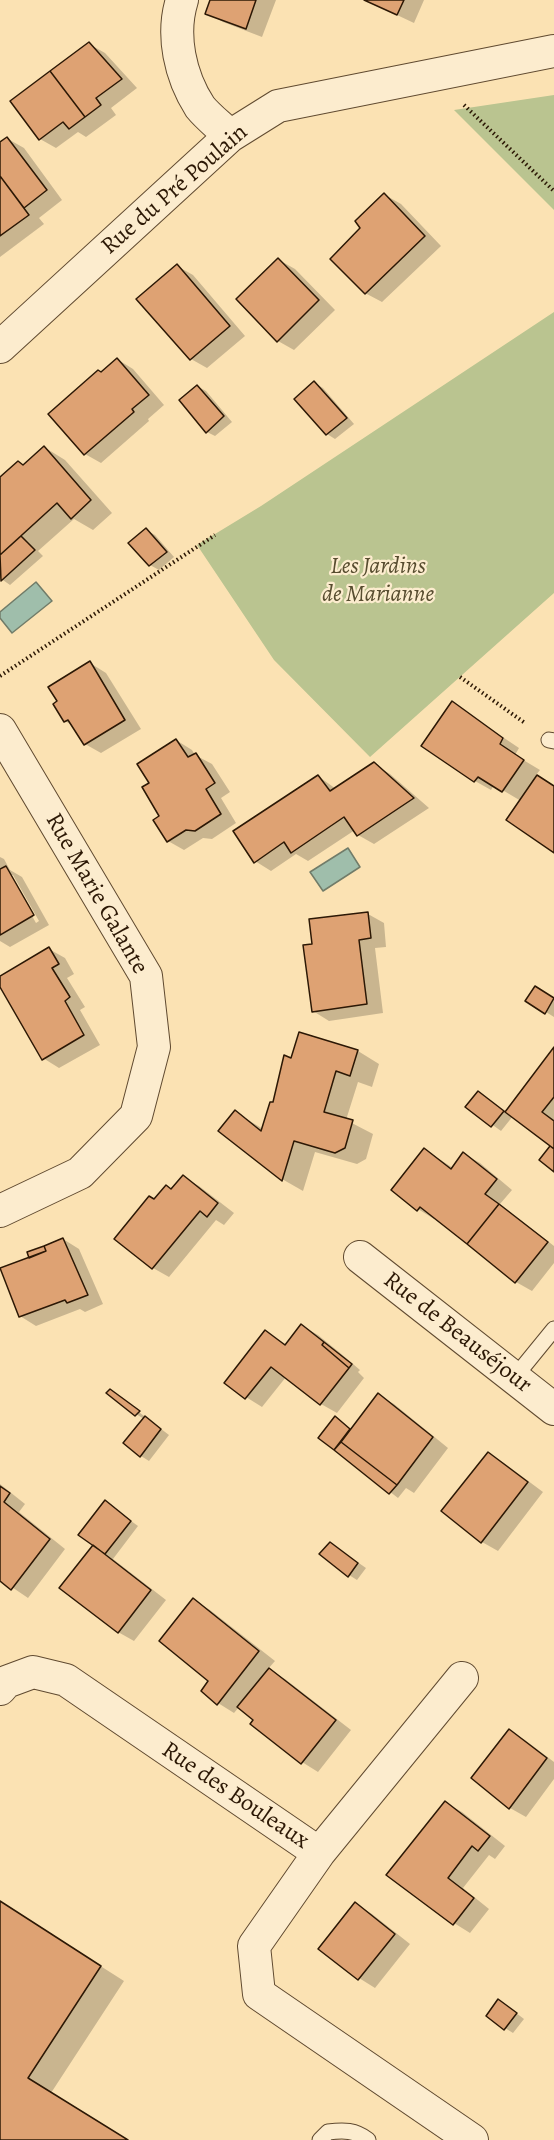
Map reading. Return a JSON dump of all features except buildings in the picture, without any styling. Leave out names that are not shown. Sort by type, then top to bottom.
[{"type":"street","points":[[182,0],[177,16],[180,66],[201,108],[230,136]]},
{"type":"street","name":"Rue du Pré Poulain","points":[[0,347],[230,136],[278,106],[554,51]]},
{"type":"street","name":"Rue Marie Galante","points":[[0,730],[146,976],[154,1047],[136,1116],[80,1173],[0,1211]]},
{"type":"street","name":"Rue de Beauséjour","points":[[360,1257],[554,1410]]},
{"type":"street","name":"Rue des Bouleaux","points":[[2,1683],[33,1671],[66,1680],[319,1853],[254,1946],[259,1994],[472,2140]]},
{"type":"street","points":[[319,1853],[462,1678]]},
{"type":"lane","points":[[514,1378],[554,1329]]},
{"type":"lane","points":[[320,2140],[328,2132],[343,2130],[358,2133],[368,2140]]},
{"type":"path","points":[[430,75],[524,160],[554,191]]},
{"type":"path","points":[[0,676],[215,535]]},
{"type":"path","points":[[460,677],[551,741]]},
{"type":"green space","points":[[554,95],[554,210],[454,110]]},
{"type":"green space","name":"Les Jardins de Marianne","points":[[554,312],[554,593],[370,757],[274,660],[197,545],[261,506]]},
{"type":"shaded area","points":[[36,582],[52,601],[12,633],[0,618],[0,612]]},
{"type":"shaded area","points":[[348,848],[360,867],[323,891],[310,872]]}]
